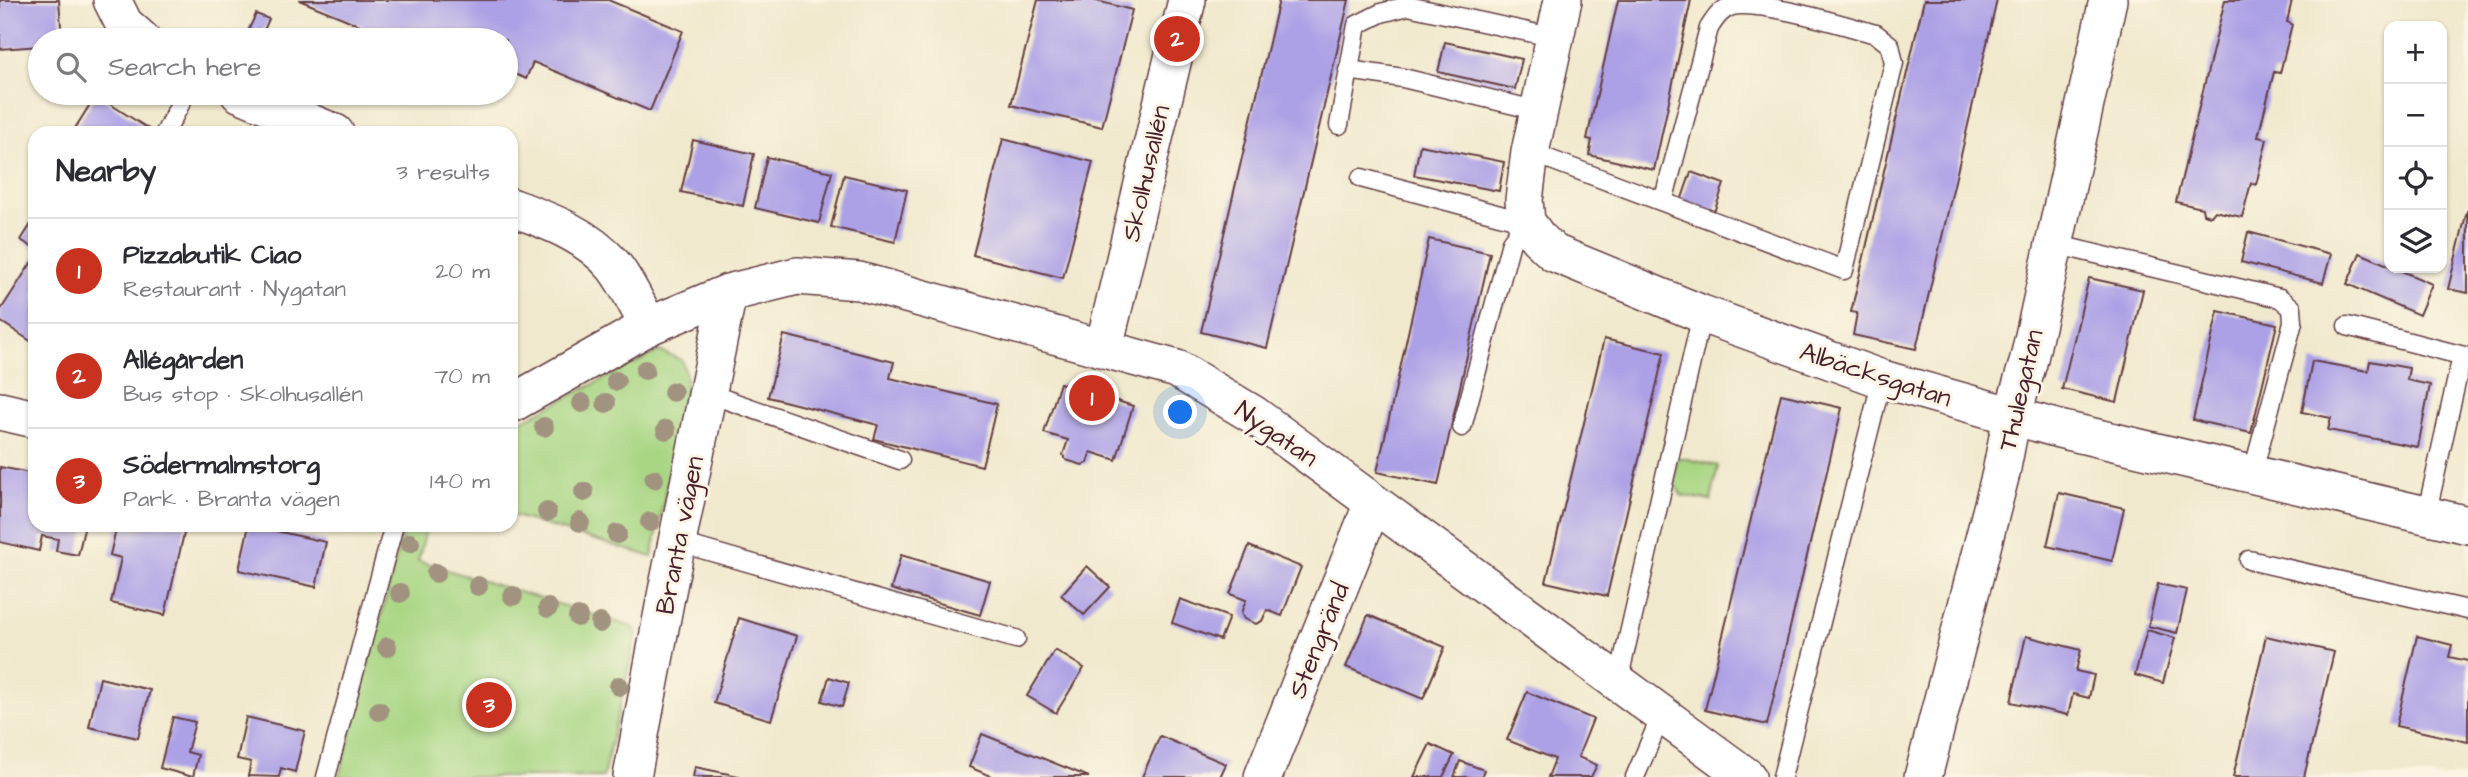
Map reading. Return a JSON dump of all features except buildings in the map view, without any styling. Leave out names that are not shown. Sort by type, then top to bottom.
[{"type":"street","points":[[113,0],[128,28]]},
{"type":"street","name":"Skolhusallén","points":[[1104,347],[1187,0]]},
{"type":"street","points":[[1526,222],[1524,200],[1530,152],[1563,0]]},
{"type":"street","name":"Thulegatan","points":[[1923,777],[2001,473],[2012,416],[2028,363],[2108,0]]},
{"type":"street","points":[[268,105],[318,126]]},
{"type":"street","points":[[518,210],[566,228],[590,244],[614,266],[649,326]]},
{"type":"street","name":"Albäcksgatan","points":[[1526,222],[1554,253],[1702,314],[1882,379],[2012,416],[2468,525]]},
{"type":"street","name":"Nygatan","points":[[518,400],[649,326],[728,293],[797,276],[859,281],[1177,369],[1254,415],[1747,777]]},
{"type":"street","name":"Branta vägen","points":[[632,777],[728,293]]},
{"type":"street","points":[[0,411],[28,417]]},
{"type":"street","name":"Stengränd","points":[[1264,777],[1373,503]]},
{"type":"lane","points":[[1530,152],[1663,202],[1844,270],[1894,63],[1891,45],[1876,34],[1760,3],[1734,5],[1720,12],[1709,28],[1663,202]]},
{"type":"lane","points":[[1339,125],[1357,25],[1381,13],[1408,6],[1556,38]]},
{"type":"lane","points":[[1348,70],[1403,78],[1539,110]]},
{"type":"lane","points":[[169,126],[180,105]]},
{"type":"lane","points":[[1361,178],[1526,222],[1511,242],[1462,427]]},
{"type":"lane","points":[[2054,244],[2280,298],[2292,308],[2293,322],[2252,474]]},
{"type":"lane","points":[[1618,682],[1702,314]]},
{"type":"lane","points":[[2347,326],[2465,357],[2426,516]]},
{"type":"lane","points":[[1782,777],[1882,379]]},
{"type":"lane","points":[[708,393],[900,460]]},
{"type":"lane","points":[[326,777],[392,532]]},
{"type":"lane","points":[[677,542],[1016,639]]},
{"type":"lane","points":[[2249,560],[2468,610]]},
{"type":"lane","points":[[1635,777],[1662,714]]},
{"type":"green space","points":[[659,351],[682,360],[686,376],[684,404],[652,557],[518,517],[518,422]]},
{"type":"green space","points":[[1678,457],[1718,466],[1711,501],[1681,495],[1673,480]]},
{"type":"green space","points":[[403,532],[425,532],[418,561],[633,627],[637,632],[603,777],[339,777]]},
{"type":"place","name":"Allégården","points":[[1177,39]]},
{"type":"place","name":"Pizzabutik Ciao","points":[[1092,398]]},
{"type":"place","name":"Södermalmstorg","points":[[489,705]]}]
